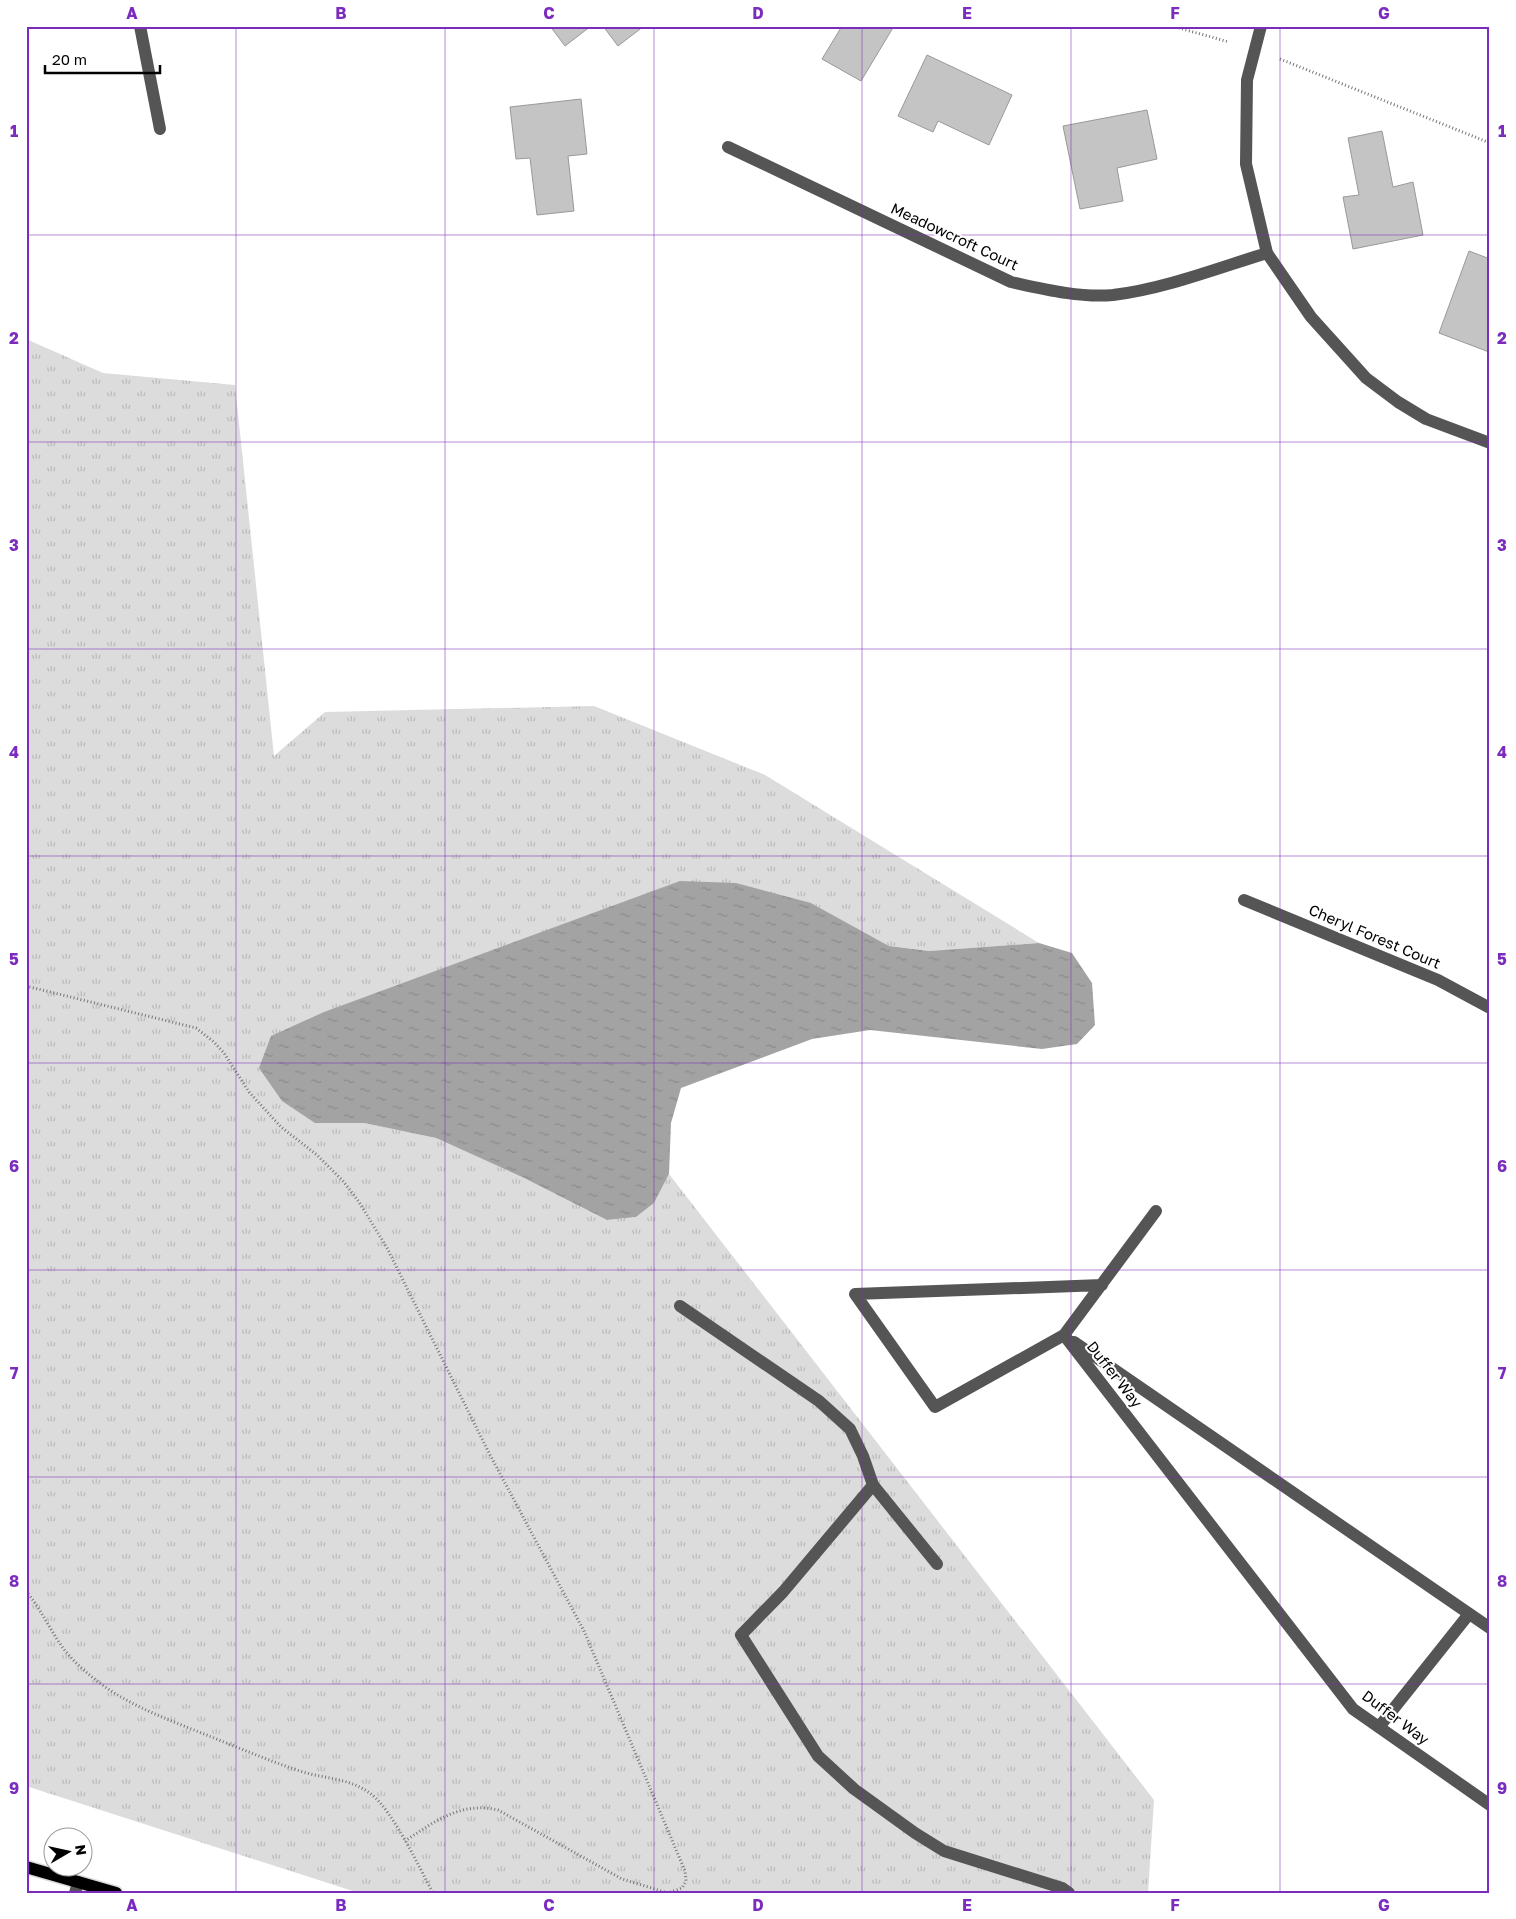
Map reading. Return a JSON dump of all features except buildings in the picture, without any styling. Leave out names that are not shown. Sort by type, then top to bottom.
[{"type":"main road","points":[[26,1867],[77,1887],[116,1893]]},
{"type":"street","points":[[140,26],[160,129]]},
{"type":"street","points":[[1261,26],[1247,80],[1246,164],[1267,253],[1311,317],[1366,378],[1398,402],[1426,419],[1490,443]]},
{"type":"street","name":"Meadowcroft Court","points":[[728,147],[1011,282],[1062,293],[1112,295],[1159,285],[1267,253]]},
{"type":"street","name":"Cheryl Forest Court","points":[[1244,900],[1438,980],[1490,1008]]},
{"type":"street","points":[[1102,1285],[855,1294],[935,1407],[1064,1335],[1102,1285],[1156,1211]]},
{"type":"street","points":[[680,1306],[819,1401],[850,1429],[863,1456],[873,1486],[937,1564]]},
{"type":"street","name":"Duffer Way","points":[[1064,1335],[1490,1628]]},
{"type":"street","name":"Duffer Way","points":[[1064,1335],[1353,1709],[1490,1805]]},
{"type":"street","points":[[873,1486],[783,1592],[741,1635],[818,1756],[854,1789],[915,1833],[944,1851],[1062,1888],[1069,1893]]},
{"type":"street","points":[[1379,1727],[1469,1614]]},
{"type":"path","points":[[1172,26],[1255,49],[1490,143]]},
{"type":"path","points":[[26,986],[196,1028],[224,1052],[249,1092],[280,1128],[317,1155],[359,1202],[391,1255],[489,1453],[584,1631],[685,1871],[686,1881],[682,1888],[668,1892],[622,1879],[498,1810],[484,1807],[462,1810],[440,1819],[404,1841]]},
{"type":"path","points":[[26,1592],[34,1601],[63,1648],[96,1680],[116,1694],[161,1717],[244,1750],[305,1772],[351,1782],[371,1794],[386,1811],[433,1893]]},
{"type":"green space","points":[[26,339],[103,373],[235,385],[274,756],[325,712],[594,706],[765,775],[1039,943],[929,951],[889,946],[811,903],[315,1123],[364,1123],[436,1138],[522,1177],[607,1220],[636,1217],[654,1203],[669,1174],[1154,1800],[1148,1893],[359,1893],[26,1786]]},
{"type":"water","points":[[680,881],[736,883],[811,903],[889,946],[929,951],[1039,943],[1072,953],[1092,983],[1095,1025],[1077,1044],[1042,1049],[870,1030],[812,1039],[681,1088],[671,1123],[669,1174],[654,1203],[636,1217],[607,1220],[522,1177],[436,1138],[364,1123],[315,1123],[282,1101],[259,1068],[271,1036],[324,1012]]}]
